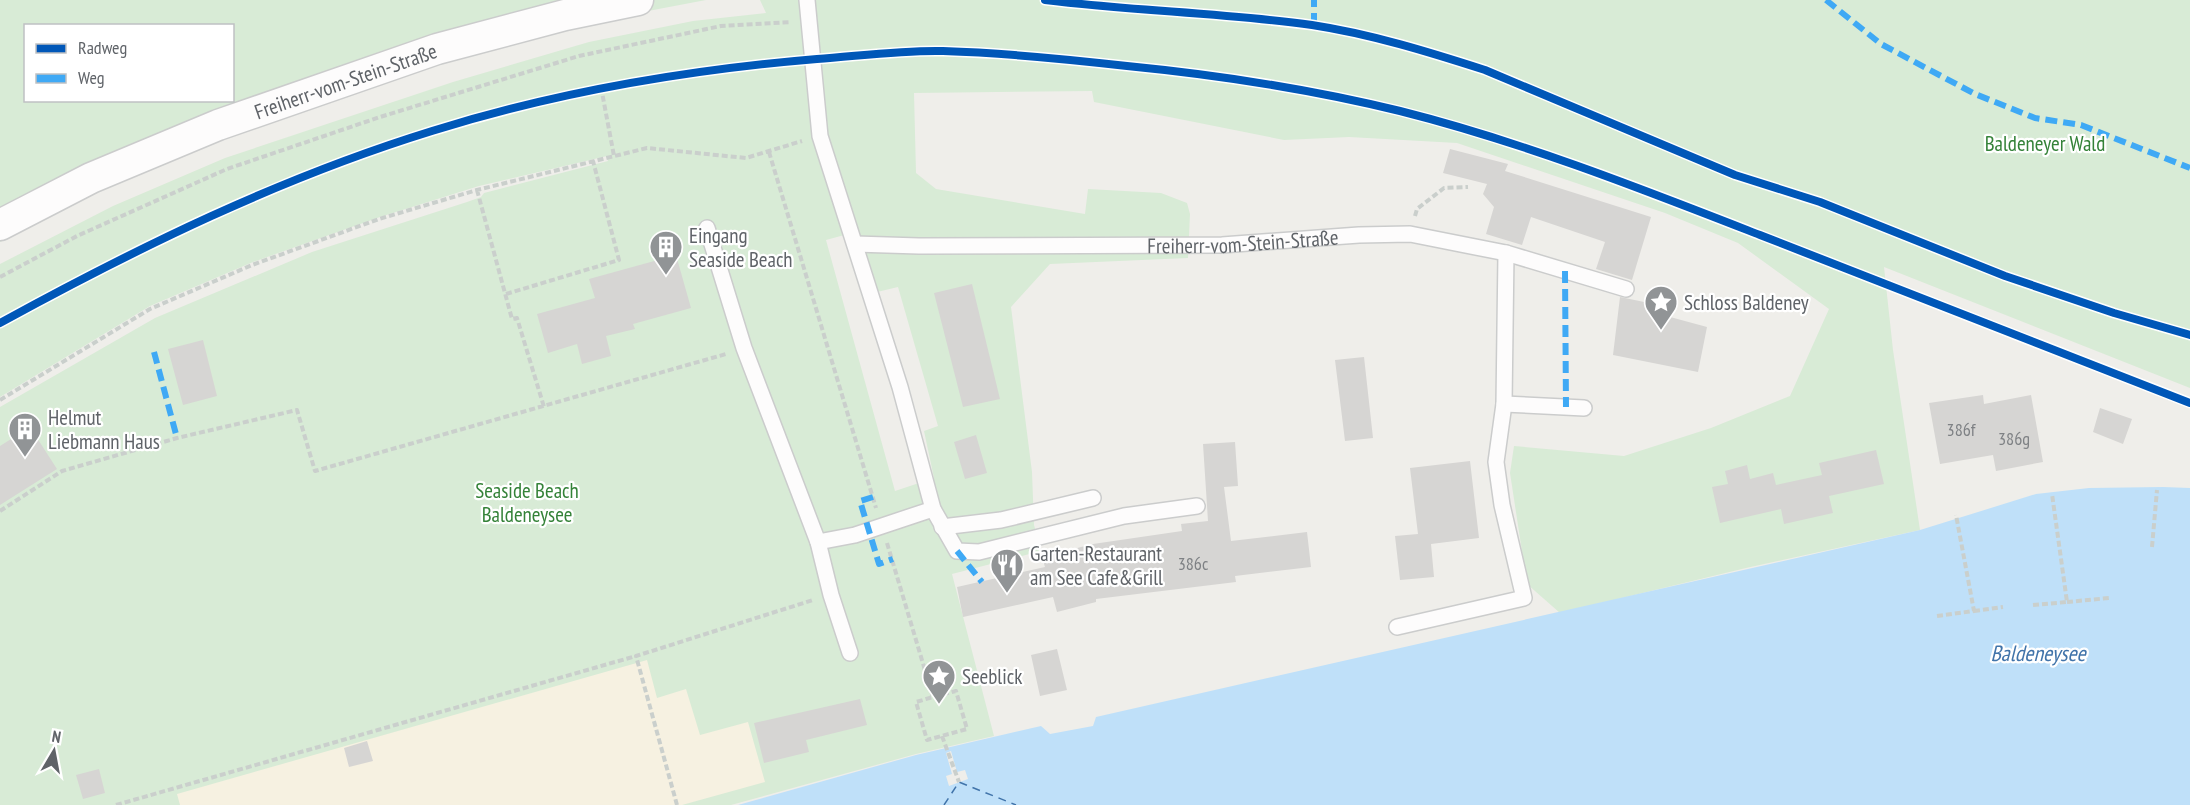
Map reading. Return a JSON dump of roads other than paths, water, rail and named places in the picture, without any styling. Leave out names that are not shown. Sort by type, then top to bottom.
[{"type":"street","name":"Freiherr-vom-Stein-Straße","points":[[0,225],[91,178],[218,125],[437,49],[566,15],[638,0]]},
{"type":"lane","points":[[807,0],[820,136],[900,387],[933,509],[957,551],[979,552],[1124,516],[1197,506]]},
{"type":"lane","points":[[707,228],[744,348],[818,542],[831,594],[850,653]]},
{"type":"lane","name":"Freiherr-vom-Stein-Straße","points":[[855,244],[919,246],[1222,245],[1359,235],[1410,234],[1506,253],[1626,289]]},
{"type":"lane","points":[[1397,627],[1524,598],[1502,505],[1496,462],[1504,404],[1506,253]]},
{"type":"lane","points":[[1504,404],[1584,408]]},
{"type":"lane","points":[[942,527],[1001,520],[1093,498]]},
{"type":"lane","points":[[818,542],[855,535],[933,509]]},
{"type":"water","name":"Baldeneysee","points":[[2089,488],[2190,488],[2190,805],[738,805],[916,755],[1041,726],[1050,734],[1093,726],[1096,717],[1920,530],[2036,494]]},
{"type":"place","name":"Eingang Seaside Beach","points":[[666,276]]},
{"type":"place","name":"Schloss Baldeney","points":[[1661,331]]},
{"type":"place","name":"Helmut Liebmann Haus","points":[[25,458]]},
{"type":"place","name":"Garten-Restaurant am See Cafe&Grill","points":[[1007,594]]},
{"type":"place","name":"Seeblick","points":[[939,705]]},
{"type":"park label","name":"Baldeneyer Wald","points":[[2045,143]]},
{"type":"park label","name":"Seaside Beach Baldeneysee","points":[[527,502]]}]
